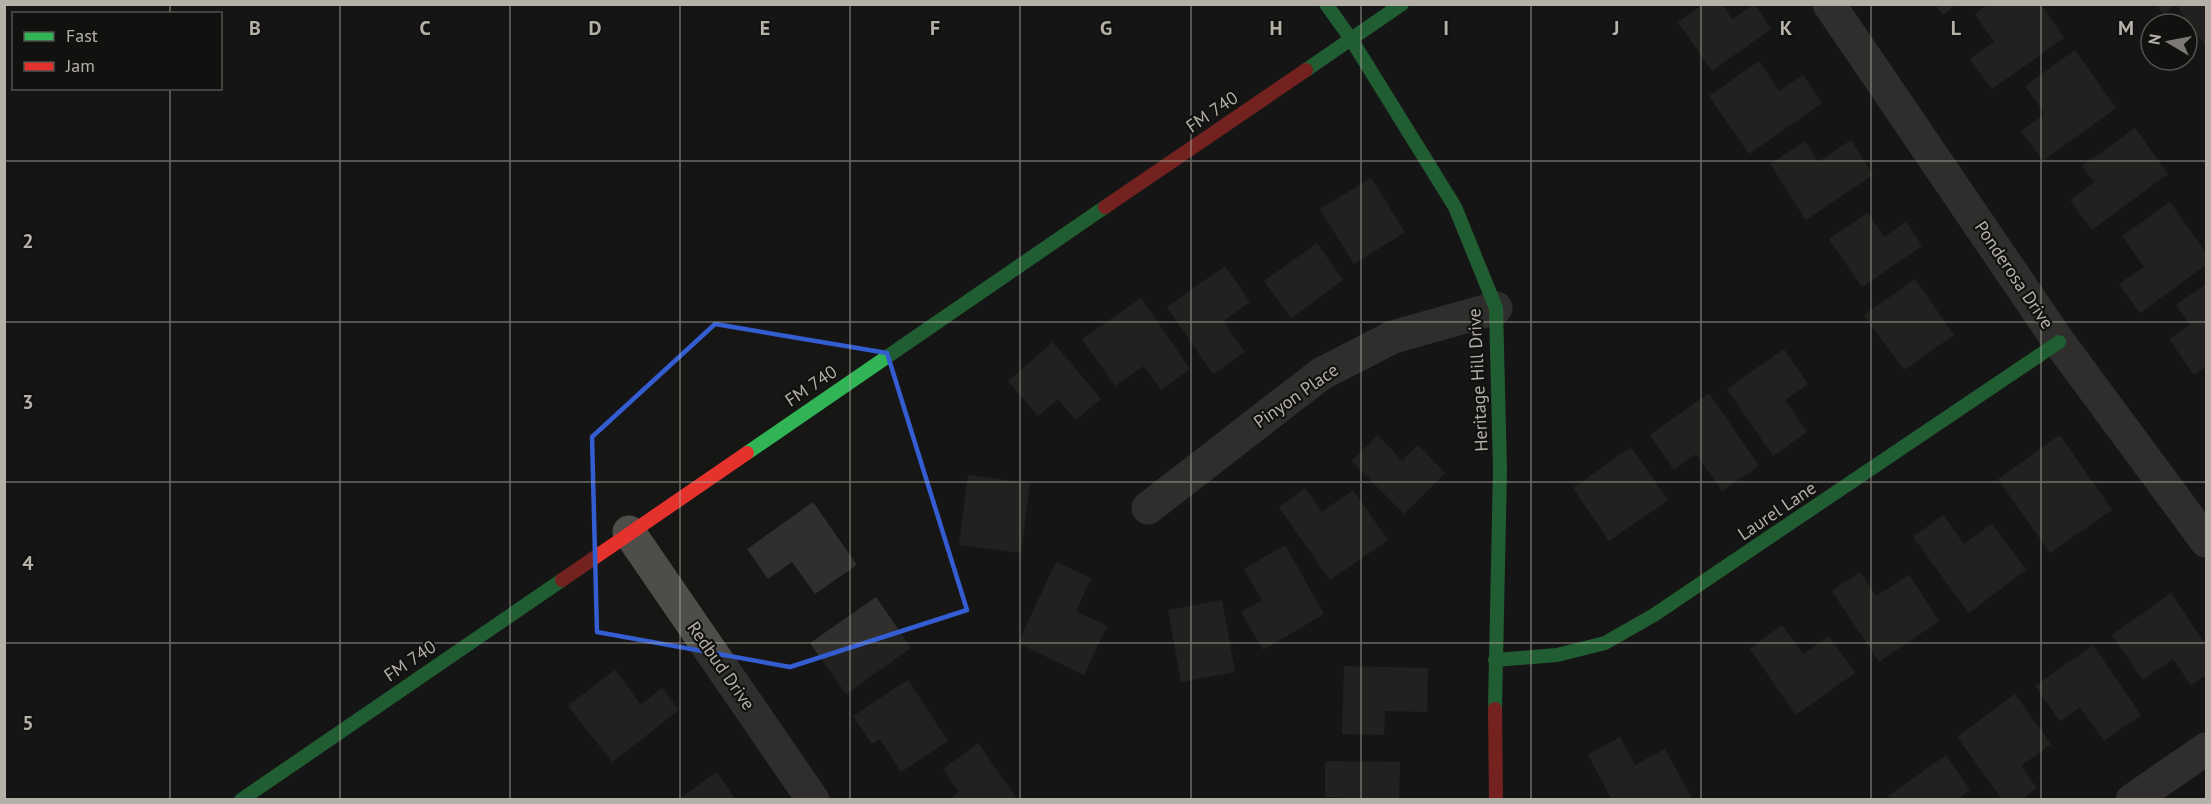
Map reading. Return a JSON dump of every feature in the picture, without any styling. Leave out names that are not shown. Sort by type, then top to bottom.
[{"type":"street","name":"Heritage Hill Drive","points":[[1326,4],[1455,207],[1496,308],[1500,470],[1495,660],[1496,800]]},
{"type":"street","name":"FM 740","points":[[241,800],[1402,4]]},
{"type":"street","name":"Ponderosa Drive","points":[[1829,4],[2059,342],[2206,541]]},
{"type":"street","name":"Pinyon Place","points":[[1148,508],[1321,374],[1393,337],[1496,308]]},
{"type":"street","name":"Laurel Lane","points":[[1495,660],[1557,655],[1605,643],[1654,615],[2059,342]]},
{"type":"street","name":"Redbud Drive","points":[[629,532],[813,800]]},
{"type":"street","points":[[2132,800],[2206,749]]},
{"type":"highlighted area","points":[[715,324],[887,353],[967,610],[790,667],[597,632],[592,437]]},
{"type":"building","points":[[1704,4],[1722,4],[1732,19],[1755,4],[1771,29],[1712,71],[1678,22]]},
{"type":"building","points":[[1935,4],[1957,4],[1943,15]]},
{"type":"building","points":[[1988,4],[2041,4],[2064,38],[1992,89],[1970,59],[1994,42],[1975,14]]},
{"type":"building","points":[[2156,4],[2206,4],[2206,45],[2199,38],[2199,12],[2181,12],[2176,5],[2166,12],[2162,12]]},
{"type":"building","points":[[2075,50],[2116,108],[2043,161],[2021,131],[2045,114],[2025,86]]},
{"type":"building","points":[[1759,61],[1779,91],[1803,75],[1822,103],[1749,154],[1709,96]]},
{"type":"building","points":[[2135,128],[2168,174],[2092,230],[2070,200],[2094,182],[2082,166]]},
{"type":"building","points":[[1851,140],[1873,175],[1806,220],[1770,164],[1805,141],[1818,162]]},
{"type":"building","points":[[1371,178],[1405,232],[1354,264],[1320,209]]},
{"type":"building","points":[[2170,202],[2206,253],[2206,265],[2140,313],[2119,284],[2144,267],[2122,236]]},
{"type":"building","points":[[1868,213],[1884,237],[1906,222],[1922,246],[1862,287],[1829,239]]},
{"type":"building","points":[[1317,243],[1343,280],[1291,318],[1264,281]]},
{"type":"building","points":[[1225,266],[1250,302],[1223,321],[1245,352],[1213,374],[1167,307]]},
{"type":"building","points":[[1915,279],[1954,335],[1904,370],[1864,315]]},
{"type":"building","points":[[2206,284],[2206,366],[2194,375],[2169,339],[2190,325],[2176,305]]},
{"type":"building","points":[[1141,298],[1190,369],[1161,390],[1144,366],[1115,386],[1082,339]]},
{"type":"building","points":[[1053,342],[1101,399],[1076,420],[1058,399],[1038,416],[1008,381]]},
{"type":"building","points":[[1784,349],[1808,384],[1785,400],[1807,432],[1773,456],[1727,389]]},
{"type":"building","points":[[1709,393],[1759,466],[1722,491],[1696,454],[1674,470],[1650,435]]},
{"type":"building","points":[[1378,435],[1402,461],[1418,445],[1445,473],[1404,514],[1352,461]]},
{"type":"building","points":[[2060,435],[2112,510],[2050,553],[1998,479]]},
{"type":"building","points":[[1631,447],[1668,500],[1609,541],[1573,488]]},
{"type":"building","points":[[968,475],[1030,483],[1021,553],[959,545]]},
{"type":"building","points":[[1305,488],[1322,512],[1353,490],[1388,540],[1330,580],[1279,507]]},
{"type":"building","points":[[813,502],[857,565],[815,594],[792,562],[768,579],[747,549]]},
{"type":"building","points":[[1943,515],[1964,544],[1992,524],[2026,570],[1969,613],[1913,537]]},
{"type":"building","points":[[1285,545],[1324,614],[1263,650],[1241,612],[1262,600],[1244,569]]},
{"type":"building","points":[[1056,562],[1091,578],[1076,611],[1107,626],[1084,675],[1018,643]]},
{"type":"building","points":[[1860,572],[1876,596],[1909,575],[1939,621],[1879,662],[1832,591]]},
{"type":"building","points":[[2171,593],[2206,645],[2206,675],[2191,685],[2173,659],[2143,680],[2112,635]]},
{"type":"building","points":[[876,597],[911,648],[846,694],[810,643]]},
{"type":"building","points":[[1222,600],[1235,672],[1181,682],[1168,610]]},
{"type":"building","points":[[1782,625],[1803,654],[1829,636],[1855,673],[1796,715],[1750,649]]},
{"type":"building","points":[[2093,645],[2141,715],[2104,741],[2080,707],[2060,721],[2035,686]]},
{"type":"building","points":[[1344,666],[1428,668],[1427,712],[1385,711],[1384,735],[1342,734]]},
{"type":"building","points":[[615,670],[641,705],[662,688],[679,710],[612,762],[568,706]]},
{"type":"building","points":[[908,680],[948,741],[901,772],[880,739],[872,744],[853,716]]},
{"type":"building","points":[[2015,694],[2051,744],[2021,766],[2037,788],[2021,800],[2003,800],[1957,737]]},
{"type":"building","points":[[1620,737],[1635,765],[1665,749],[1691,797],[1687,800],[1612,800],[1588,755]]},
{"type":"building","points":[[978,743],[1018,800],[949,800],[959,792],[943,769]]},
{"type":"building","points":[[1946,755],[1970,790],[1956,800],[1890,800],[1888,796]]},
{"type":"building","points":[[1325,761],[1400,762],[1399,800],[1340,800],[1340,797],[1325,797]]},
{"type":"building","points":[[717,772],[735,799],[738,797],[740,800],[677,800]]},
{"type":"traffic: fast","points":[[1326,4],[1351,39],[1455,207],[1496,308],[1500,470],[1495,709]]},
{"type":"traffic: fast","points":[[1306,70],[1402,4]]},
{"type":"traffic: fast","points":[[747,453],[1105,207]]},
{"type":"traffic: fast","points":[[1495,660],[1557,655],[1605,643],[1654,615],[2059,342]]},
{"type":"traffic: fast","points":[[241,800],[562,580]]},
{"type":"traffic: jam","points":[[1105,207],[1306,70]]},
{"type":"traffic: jam","points":[[562,580],[747,453]]},
{"type":"traffic: jam","points":[[1495,709],[1496,800]]}]
